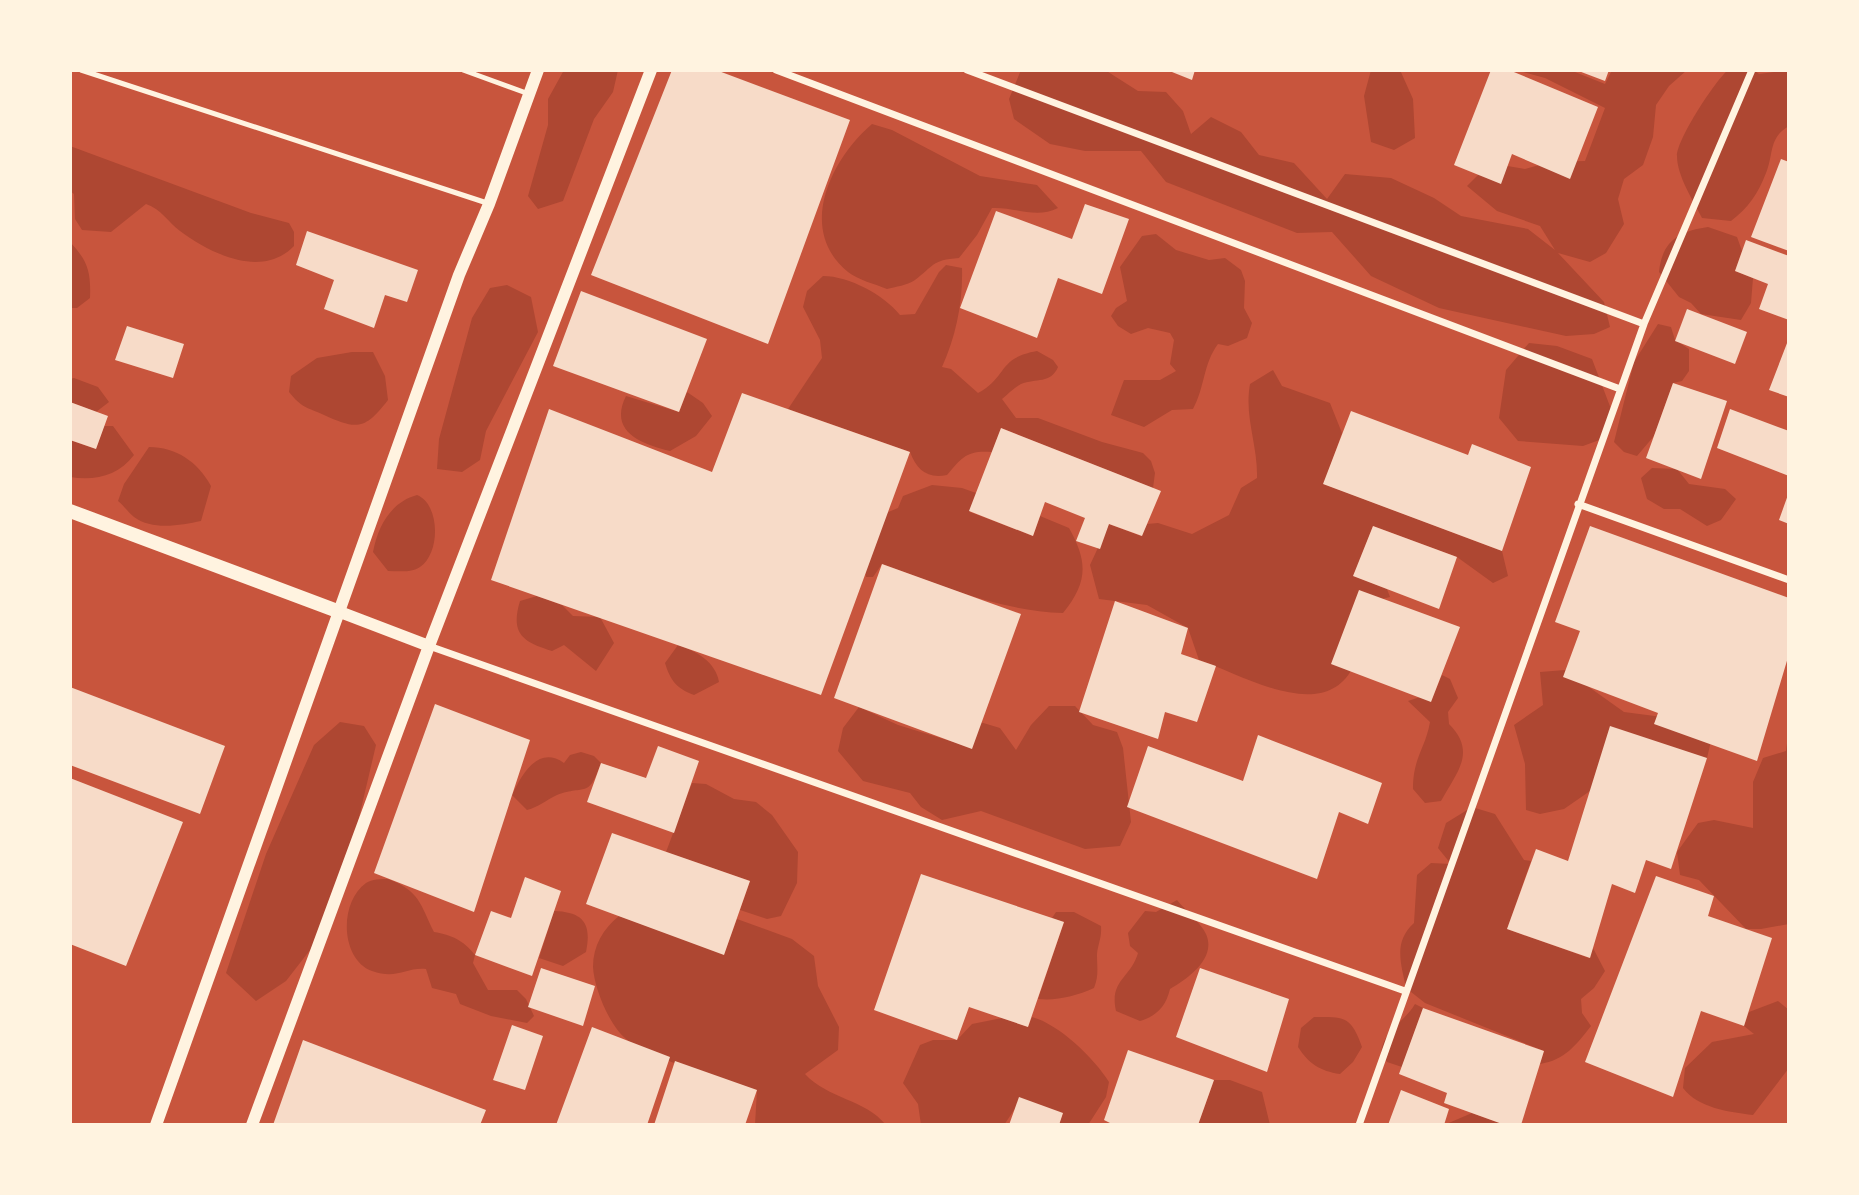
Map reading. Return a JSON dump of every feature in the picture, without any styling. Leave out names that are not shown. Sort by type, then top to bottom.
[{"type":"main road","points":[[70,511],[340,612]]},
{"type":"street","points":[[156,1125],[458,275],[489,204],[538,70]]},
{"type":"street","points":[[252,1125],[429,646],[651,70]]},
{"type":"street","points":[[776,70],[1620,389]]},
{"type":"street","points":[[967,70],[1644,324]]},
{"type":"street","points":[[1359,1125],[1644,324],[1752,70]]},
{"type":"street","points":[[1578,504],[1789,580]]},
{"type":"street","points":[[340,612],[429,646],[1405,991]]},
{"type":"lane","points":[[81,70],[489,204]]},
{"type":"lane","points":[[463,70],[530,94]]},
{"type":"shaded area","points":[[564,70],[618,70],[613,92],[594,119],[563,201],[538,209],[528,196],[548,125],[548,99]]},
{"type":"shaded area","points":[[1021,70],[1105,70],[1138,91],[1166,92],[1183,111],[1191,134],[1211,117],[1241,132],[1259,155],[1294,163],[1327,199],[1345,174],[1391,178],[1434,198],[1461,216],[1528,229],[1555,250],[1540,226],[1497,211],[1467,186],[1490,163],[1525,169],[1550,162],[1585,161],[1605,108],[1545,78],[1516,70],[1570,70],[1605,84],[1612,70],[1687,70],[1669,86],[1656,105],[1653,137],[1643,165],[1624,179],[1618,199],[1624,224],[1606,253],[1590,262],[1558,253],[1604,302],[1610,327],[1594,334],[1566,336],[1439,308],[1371,276],[1332,232],[1297,233],[1166,182],[1141,151],[1085,151],[1050,144],[1014,119],[1009,99]]},
{"type":"shaded area","points":[[1371,70],[1400,70],[1413,99],[1415,138],[1394,150],[1371,142],[1364,96]]},
{"type":"shaded area","points":[[1728,70],[1754,70],[1759,74],[1789,70],[1789,126],[1775,141],[1766,173],[1756,194],[1731,221],[1702,218],[1683,180],[1677,156],[1683,137],[1698,111]]},
{"type":"shaded area","points":[[872,124],[892,130],[980,176],[1037,185],[1058,208],[1034,213],[992,208],[977,235],[959,258],[938,262],[912,282],[901,286],[887,289],[862,280],[848,272],[832,255],[824,236],[822,216],[825,195],[833,175],[857,139]]},
{"type":"shaded area","points":[[70,146],[251,213],[289,223],[294,232],[294,246],[281,256],[267,261],[237,260],[192,240],[156,209],[146,204],[111,232],[82,230],[75,219],[74,194],[70,191]]},
{"type":"shaded area","points":[[1708,227],[1737,237],[1742,251],[1735,271],[1753,278],[1751,303],[1741,320],[1701,314],[1691,303],[1679,297],[1659,272],[1664,252],[1674,239],[1689,231]]},
{"type":"shaded area","points":[[1156,234],[1176,250],[1209,260],[1225,258],[1241,270],[1245,281],[1244,308],[1252,323],[1247,338],[1228,346],[1218,344],[1209,360],[1193,409],[1172,410],[1144,427],[1111,415],[1124,380],[1160,380],[1176,371],[1170,364],[1174,340],[1170,333],[1148,328],[1131,334],[1118,326],[1111,316],[1116,308],[1127,301],[1120,267],[1142,236]]},
{"type":"shaded area","points":[[70,242],[85,261],[90,281],[90,298],[77,308],[70,308]]},
{"type":"shaded area","points":[[946,265],[962,268],[962,281],[958,319],[942,367],[951,369],[978,393],[988,387],[1009,363],[1024,354],[1037,351],[1053,360],[1058,367],[1051,376],[1021,384],[1002,399],[1016,418],[1038,418],[1102,442],[1143,453],[1151,461],[1155,473],[1153,488],[1001,428],[992,452],[971,454],[961,459],[947,475],[934,476],[924,472],[916,464],[910,452],[788,409],[822,358],[820,340],[803,307],[807,291],[823,276],[844,279],[865,288],[885,300],[900,315],[915,314],[939,272]]},
{"type":"shaded area","points":[[507,285],[531,297],[538,332],[486,431],[480,460],[462,472],[437,469],[439,439],[472,318],[490,288]]},
{"type":"shaded area","points":[[1658,324],[1671,327],[1675,340],[1689,349],[1689,371],[1682,381],[1673,383],[1654,436],[1637,456],[1624,452],[1614,442],[1634,362]]},
{"type":"shaded area","points":[[1529,343],[1557,346],[1592,359],[1611,409],[1602,439],[1583,446],[1518,441],[1499,418],[1506,370]]},
{"type":"shaded area","points":[[352,352],[373,352],[385,376],[388,400],[366,422],[353,425],[335,420],[305,406],[289,392],[291,376],[317,358]]},
{"type":"shaded area","points":[[1273,370],[1282,386],[1330,403],[1342,433],[1324,484],[1502,551],[1508,576],[1493,583],[1457,557],[1373,526],[1354,576],[1387,589],[1390,597],[1382,599],[1352,669],[1339,685],[1321,693],[1301,694],[1280,690],[1199,660],[1188,628],[1147,605],[1099,599],[1090,565],[1109,524],[1141,536],[1147,524],[1158,523],[1192,534],[1229,515],[1241,488],[1257,478],[1249,408],[1250,384]]},
{"type":"shaded area","points":[[70,379],[98,387],[109,402],[96,412],[70,402]]},
{"type":"shaded area","points":[[687,392],[703,403],[712,416],[696,436],[670,451],[639,440],[625,427],[621,419],[626,396],[679,412]]},
{"type":"shaded area","points":[[104,426],[113,426],[134,455],[121,468],[105,475],[70,477],[70,440],[96,449]]},
{"type":"shaded area","points":[[149,447],[177,453],[193,463],[206,477],[211,486],[201,521],[167,526],[150,524],[134,517],[118,501],[124,484]]},
{"type":"shaded area","points":[[1652,468],[1677,469],[1689,484],[1725,489],[1736,499],[1721,520],[1707,526],[1680,509],[1664,509],[1647,499],[1641,478]]},
{"type":"shaded area","points":[[932,485],[962,488],[976,493],[970,512],[1033,536],[1040,516],[1069,528],[1080,551],[1082,572],[1077,591],[1063,613],[993,602],[882,564],[873,577],[866,577],[865,571],[886,513],[898,508],[903,496]]},
{"type":"shaded area","points":[[417,495],[425,500],[434,518],[432,551],[427,560],[416,569],[388,571],[373,552],[378,533],[393,509]]},
{"type":"shaded area","points":[[537,596],[562,605],[573,616],[600,617],[614,643],[596,671],[564,645],[552,651],[533,644],[521,635],[517,621],[520,601]]},
{"type":"shaded area","points":[[678,645],[704,658],[714,669],[719,682],[694,695],[679,687],[665,663]]},
{"type":"shaded area","points":[[1565,670],[1624,712],[1708,723],[1711,741],[1707,758],[1590,791],[1564,809],[1540,814],[1526,810],[1525,764],[1514,725],[1543,705],[1540,672]]},
{"type":"shaded area","points":[[1442,675],[1450,679],[1458,698],[1448,712],[1449,724],[1462,744],[1462,762],[1441,801],[1425,803],[1413,789],[1417,761],[1430,722],[1408,701],[1420,697],[1431,701]]},
{"type":"shaded area","points":[[1049,706],[1075,706],[1093,725],[1117,732],[1123,748],[1131,822],[1120,846],[1085,849],[981,811],[942,820],[921,807],[910,793],[863,781],[838,751],[843,728],[859,707],[898,725],[960,744],[980,722],[1000,728],[1016,750],[1031,725]]},
{"type":"shaded area","points":[[340,722],[364,726],[376,745],[353,843],[324,932],[286,981],[256,1001],[226,973],[266,854],[314,745]]},
{"type":"shaded area","points":[[1789,728],[1789,924],[1746,929],[1699,880],[1680,875],[1677,852],[1698,823],[1714,820],[1753,828],[1753,782],[1763,758],[1786,751]]},
{"type":"shaded area","points":[[581,752],[594,756],[601,763],[593,782],[585,789],[557,795],[527,810],[512,795],[532,764],[546,757],[564,763],[570,755]]},
{"type":"shaded area","points":[[692,783],[706,784],[734,799],[756,802],[772,815],[798,852],[797,883],[781,916],[767,919],[740,910],[750,881],[666,852]]},
{"type":"shaded area","points":[[1472,807],[1495,814],[1524,860],[1531,861],[1507,929],[1589,958],[1593,948],[1605,971],[1594,988],[1581,999],[1582,1013],[1591,1026],[1569,1051],[1549,1062],[1540,1064],[1544,1051],[1425,1003],[1406,988],[1400,953],[1403,938],[1414,923],[1417,875],[1431,863],[1451,864],[1438,848],[1446,823]]},
{"type":"shaded area","points":[[388,879],[413,894],[434,932],[457,939],[471,950],[475,955],[473,963],[488,990],[517,990],[526,999],[534,1016],[527,1023],[491,1016],[460,1004],[456,994],[432,988],[426,969],[388,974],[372,971],[361,965],[349,943],[347,930],[351,903],[366,883]]},
{"type":"shaded area","points":[[1177,900],[1206,934],[1208,943],[1204,960],[1192,974],[1170,989],[1163,1005],[1151,1016],[1140,1021],[1116,1011],[1118,986],[1138,953],[1130,946],[1128,933],[1145,911],[1156,912]]},
{"type":"shaded area","points":[[554,911],[578,917],[583,921],[588,934],[586,952],[563,966],[539,958]]},
{"type":"shaded area","points":[[1056,912],[1074,912],[1101,926],[1097,979],[1094,988],[1080,993],[1059,999],[1038,999],[1064,922],[1052,918]]},
{"type":"shaded area","points":[[619,916],[724,954],[737,919],[792,939],[814,956],[818,986],[839,1027],[838,1050],[805,1074],[824,1089],[868,1110],[886,1125],[755,1125],[757,1090],[676,1064],[630,1042],[616,1028],[604,1008],[593,967],[600,939],[608,926]]},
{"type":"shaded area","points":[[1778,1001],[1789,1010],[1789,1068],[1753,1115],[1705,1105],[1689,1095],[1683,1088],[1685,1068],[1712,1042],[1754,1034],[1744,1026],[1749,1012]]},
{"type":"shaded area","points":[[1415,1004],[1423,1008],[1402,1067],[1387,1062],[1381,1053],[1386,1038]]},
{"type":"shaded area","points":[[1032,1017],[1065,1035],[1095,1063],[1109,1082],[1106,1097],[1088,1125],[1059,1124],[1063,1113],[1014,1110],[1004,1125],[921,1125],[918,1104],[903,1083],[920,1045],[933,1040],[957,1040],[972,1024],[1002,1018],[1028,1027]]},
{"type":"shaded area","points":[[1314,1017],[1346,1020],[1358,1037],[1362,1047],[1353,1062],[1340,1074],[1316,1066],[1298,1047],[1301,1028]]},
{"type":"shaded area","points":[[1214,1080],[1230,1080],[1262,1092],[1270,1125],[1198,1125]]},
{"type":"shaded area","points":[[1472,1113],[1505,1125],[1444,1125]]},
{"type":"building","points":[[672,70],[716,70],[850,120],[768,344],[591,275]]},
{"type":"building","points":[[1167,70],[1195,70],[1192,80]]},
{"type":"building","points":[[1491,70],[1509,70],[1598,107],[1570,179],[1512,154],[1501,184],[1454,165]]},
{"type":"building","points":[[1576,70],[1609,70],[1605,81]]},
{"type":"building","points":[[1781,159],[1789,162],[1789,251],[1751,237]]},
{"type":"building","points":[[1085,204],[1129,219],[1102,294],[1058,278],[1037,338],[960,308],[996,211],[1072,239]]},
{"type":"building","points":[[307,231],[418,270],[407,302],[385,295],[374,328],[324,309],[334,280],[296,265]]},
{"type":"building","points":[[1746,240],[1789,256],[1789,320],[1759,309],[1768,284],[1735,271]]},
{"type":"building","points":[[581,291],[707,339],[679,412],[553,366]]},
{"type":"building","points":[[1687,309],[1747,332],[1735,364],[1675,341]]},
{"type":"building","points":[[127,326],[184,344],[173,378],[115,360]]},
{"type":"building","points":[[1789,338],[1789,397],[1769,390]]},
{"type":"building","points":[[1673,383],[1727,401],[1701,479],[1646,458]]},
{"type":"building","points":[[742,393],[910,452],[821,695],[491,580],[549,409],[712,472]]},
{"type":"building","points":[[70,402],[108,416],[96,449],[70,440]]},
{"type":"building","points":[[1730,409],[1789,431],[1789,476],[1717,448]]},
{"type":"building","points":[[1351,411],[1468,455],[1472,444],[1531,467],[1502,551],[1323,484]]},
{"type":"building","points":[[1001,428],[1161,491],[1142,536],[1109,524],[1100,549],[1076,541],[1085,518],[1045,502],[1033,536],[969,511]]},
{"type":"building","points":[[1789,492],[1789,524],[1779,520]]},
{"type":"building","points":[[1373,526],[1457,557],[1439,609],[1353,576]]},
{"type":"building","points":[[1590,526],[1789,598],[1789,654],[1757,761],[1654,724],[1658,713],[1563,677],[1580,631],[1555,622]]},
{"type":"building","points":[[882,564],[1021,614],[972,749],[834,698]]},
{"type":"building","points":[[1359,590],[1460,627],[1431,702],[1331,664]]},
{"type":"building","points":[[1115,601],[1188,628],[1181,654],[1216,666],[1197,722],[1165,712],[1158,739],[1079,712]]},
{"type":"building","points":[[70,687],[225,746],[200,814],[70,765]]},
{"type":"building","points":[[435,704],[530,740],[474,912],[374,873]]},
{"type":"building","points":[[1610,726],[1707,758],[1671,869],[1646,860],[1635,893],[1612,884],[1590,958],[1507,929],[1536,849],[1568,861]]},
{"type":"building","points":[[1258,735],[1382,783],[1368,824],[1339,812],[1317,879],[1127,807],[1148,746],[1243,781]]},
{"type":"building","points":[[658,746],[699,761],[674,833],[587,802],[601,763],[646,778]]},
{"type":"building","points":[[70,778],[183,822],[126,966],[70,944]]},
{"type":"building","points":[[612,833],[750,881],[724,955],[586,904]]},
{"type":"building","points":[[921,874],[1064,922],[1028,1027],[969,1007],[957,1040],[874,1010]]},
{"type":"building","points":[[1656,876],[1714,896],[1708,916],[1772,938],[1744,1026],[1701,1011],[1673,1097],[1585,1062]]},
{"type":"building","points":[[525,877],[561,891],[532,976],[475,955],[491,911],[511,918]]},
{"type":"building","points":[[541,968],[595,986],[583,1026],[528,1007]]},
{"type":"building","points":[[1200,968],[1289,999],[1267,1072],[1176,1037]]},
{"type":"building","points":[[1423,1008],[1544,1051],[1521,1125],[1505,1125],[1444,1103],[1447,1093],[1399,1074]]},
{"type":"building","points":[[512,1025],[543,1036],[525,1090],[493,1080]]},
{"type":"building","points":[[592,1027],[670,1057],[647,1125],[556,1125]]},
{"type":"building","points":[[303,1040],[486,1110],[480,1125],[273,1125]]},
{"type":"building","points":[[1128,1050],[1214,1080],[1198,1125],[1114,1125],[1104,1120]]},
{"type":"building","points":[[675,1061],[757,1090],[745,1125],[654,1125]]},
{"type":"building","points":[[1401,1090],[1449,1109],[1444,1125],[1388,1125]]},
{"type":"building","points":[[1019,1097],[1063,1113],[1059,1125],[1009,1125]]}]
